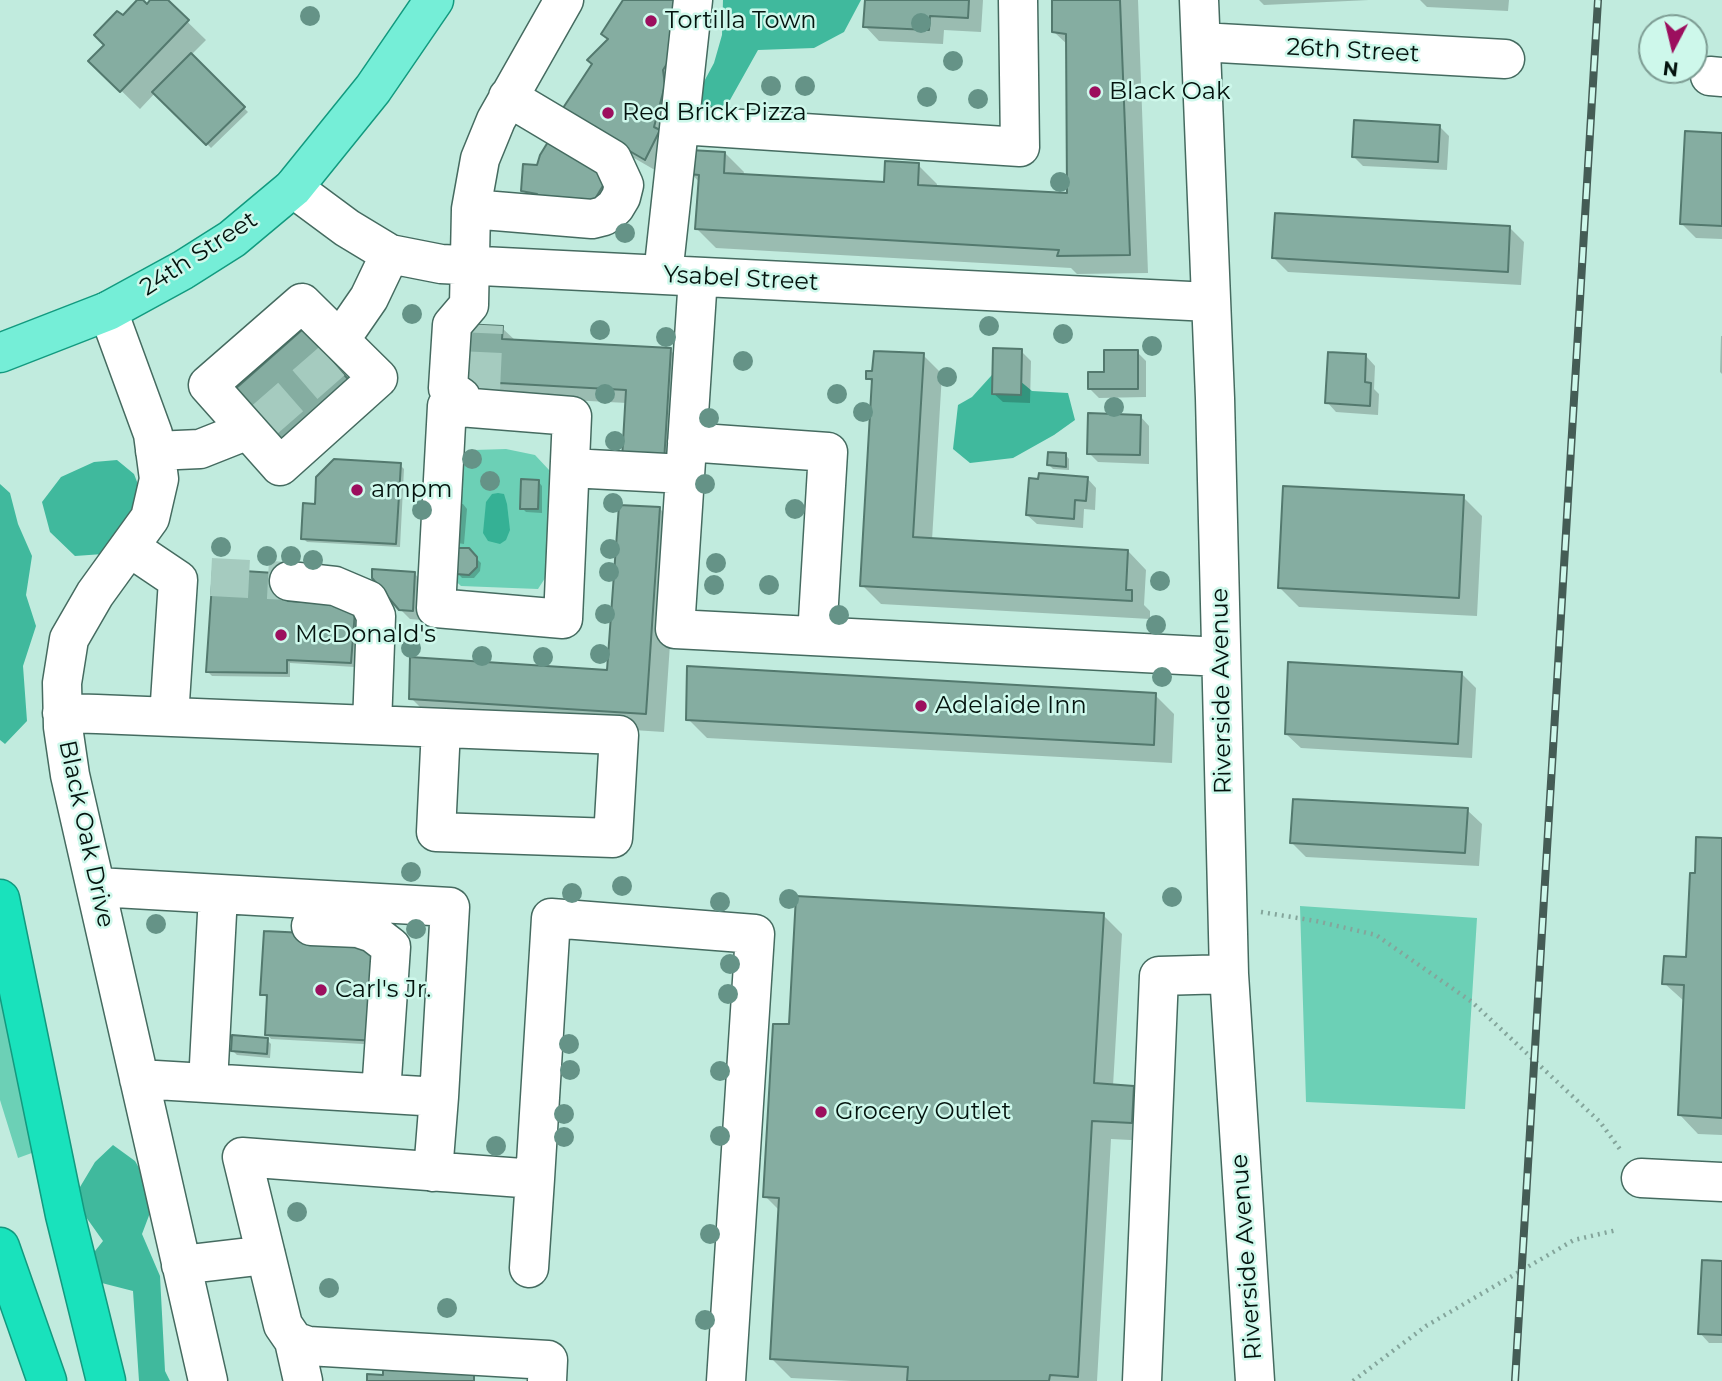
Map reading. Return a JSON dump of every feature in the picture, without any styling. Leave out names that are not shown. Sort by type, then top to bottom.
[{"type":"highway","points":[[0,899],[65,1215],[106,1381]]},
{"type":"highway","points":[[0,1247],[47,1381]]},
{"type":"main road","name":"24th Street","points":[[0,354],[108,311],[183,270],[232,239],[293,188],[373,89],[434,0]]},
{"type":"street","points":[[693,0],[680,125],[686,458],[675,629],[1221,657]]},
{"type":"street","points":[[680,125],[1020,147],[1018,0]]},
{"type":"street","name":"Riverside Avenue","points":[[1199,0],[1215,398],[1229,974],[1255,1381]]},
{"type":"street","points":[[468,398],[447,406],[436,608],[563,619],[572,415],[468,398],[448,388],[452,325],[477,315],[471,266],[471,209],[480,159],[496,120],[558,2]]},
{"type":"street","name":"26th Street","points":[[1202,42],[1505,59]]},
{"type":"street","points":[[471,209],[592,219],[604,216],[615,207],[621,197],[624,185],[612,159],[508,97]]},
{"type":"street","name":"Ysabel Street","points":[[293,188],[347,228],[390,254],[441,264],[1210,302]]},
{"type":"street","points":[[340,350],[390,254]]},
{"type":"street","points":[[302,303],[340,350],[378,378],[280,466],[253,428],[208,385],[302,303]]},
{"type":"street","name":"Black Oak Drive","points":[[108,311],[153,434],[159,479],[150,519],[95,594],[69,639],[62,683],[62,713],[70,775],[208,1381]]},
{"type":"street","points":[[155,451],[200,449],[253,428]]},
{"type":"street","points":[[570,468],[686,458],[828,452],[817,636]]},
{"type":"street","points":[[129,547],[194,579],[169,717]]},
{"type":"street","points":[[289,581],[335,586],[368,600],[376,616],[372,725]]},
{"type":"street","points":[[62,713],[619,735],[612,838],[436,832],[440,728]]},
{"type":"street","points":[[97,887],[217,903],[450,907],[433,1172]]},
{"type":"street","points":[[208,1083],[217,903]]},
{"type":"street","points":[[217,903],[238,918],[277,924],[358,928],[373,933],[391,947],[381,1093]]},
{"type":"street","points":[[529,1268],[551,918],[755,934],[726,1381]]},
{"type":"street","points":[[1142,1381],[1159,976],[1229,974]]},
{"type":"street","points":[[139,1079],[439,1097]]},
{"type":"street","points":[[303,1381],[293,1341],[283,1325],[242,1157],[535,1179]]},
{"type":"street","points":[[1641,1178],[1722,1182]]},
{"type":"street","points":[[181,1265],[266,1255]]},
{"type":"street","points":[[293,1341],[308,1346],[548,1360],[547,1381]]},
{"type":"path","points":[[1228,907],[1376,934],[1472,1002],[1600,1122],[1641,1178]]},
{"type":"path","points":[[1353,1381],[1426,1326],[1553,1252],[1574,1240],[1617,1230]]},
{"type":"shaded area","points":[[723,0],[861,0],[844,32],[814,48],[758,50],[730,100],[711,115],[693,102],[714,63],[722,35]]},
{"type":"shaded area","points":[[1001,365],[1032,391],[1068,393],[1075,420],[1013,458],[970,463],[953,449],[958,405],[972,397]]},
{"type":"shaded area","points":[[506,449],[535,455],[550,471],[549,572],[538,589],[461,586],[449,575],[459,473],[465,456],[474,450]]},
{"type":"shaded area","points":[[117,460],[134,474],[144,500],[103,554],[75,556],[50,532],[42,502],[61,477],[94,462]]},
{"type":"shaded area","points":[[0,484],[10,493],[18,524],[32,556],[26,595],[36,626],[23,666],[27,721],[5,744],[0,740]]},
{"type":"shaded area","points":[[492,494],[504,494],[510,530],[506,540],[500,544],[488,541],[483,533],[486,502]]},
{"type":"shaded area","points":[[1300,906],[1477,918],[1465,1109],[1306,1102]]},
{"type":"shaded area","points":[[0,992],[40,1150],[18,1158],[0,1100]]},
{"type":"shaded area","points":[[113,1145],[135,1161],[156,1197],[142,1234],[160,1276],[165,1371],[170,1381],[139,1381],[133,1291],[94,1281],[91,1256],[103,1241],[81,1210],[80,1187],[95,1162]]},
{"type":"building","points":[[137,0],[143,0],[147,4],[150,0],[168,0],[189,20],[120,92],[88,61],[104,45],[94,35],[117,11],[123,15]]},
{"type":"building","points":[[623,0],[680,0],[677,22],[670,36],[672,56],[663,70],[665,85],[654,127],[660,130],[645,160],[561,111],[592,64],[587,60],[608,39],[601,34]]},
{"type":"building","points":[[865,0],[969,0],[968,18],[930,16],[929,30],[863,27]]},
{"type":"building","name":"Black Oak","points":[[1052,0],[1120,0],[1130,255],[1057,256],[1059,250],[695,229],[699,175],[689,174],[690,150],[725,152],[724,173],[884,182],[885,161],[919,163],[918,185],[1067,193],[1066,34],[1052,32]]},
{"type":"building","points":[[191,53],[245,107],[206,145],[152,92]]},
{"type":"building","points":[[1354,120],[1440,125],[1438,162],[1352,157]]},
{"type":"building","points":[[1685,131],[1722,133],[1722,226],[1680,224]]},
{"type":"building","points":[[551,137],[607,179],[592,204],[537,201],[537,194],[521,191],[523,164],[537,165]]},
{"type":"building","points":[[1275,213],[1510,226],[1508,272],[1272,258]]},
{"type":"building","points":[[463,324],[503,326],[502,339],[671,348],[664,462],[622,459],[626,390],[499,383],[498,392],[459,389]]},
{"type":"building","points":[[303,329],[357,389],[288,451],[234,390]]},
{"type":"building","points":[[993,348],[1022,349],[1021,395],[992,394]]},
{"type":"building","points":[[1104,350],[1138,350],[1138,389],[1088,389],[1088,372],[1104,372]]},
{"type":"building","points":[[874,351],[924,353],[913,537],[1128,550],[1126,590],[1132,590],[1132,601],[860,586],[872,379],[866,379],[866,371],[872,371]]},
{"type":"building","points":[[1328,352],[1366,354],[1365,382],[1371,383],[1370,406],[1325,403]]},
{"type":"building","points":[[1088,413],[1141,415],[1140,455],[1087,454]]},
{"type":"building","points":[[1048,452],[1066,453],[1066,467],[1047,465]]},
{"type":"building","name":"ampm","points":[[334,459],[401,463],[396,544],[301,539],[303,503],[315,504],[316,477]]},
{"type":"building","points":[[1039,473],[1088,477],[1086,501],[1075,500],[1074,519],[1026,515],[1029,478],[1038,479]]},
{"type":"building","points":[[521,479],[539,480],[538,509],[520,509]]},
{"type":"building","points":[[1283,486],[1464,495],[1459,598],[1278,588]]},
{"type":"building","points":[[619,505],[660,507],[646,714],[409,699],[410,657],[607,670]]},
{"type":"building","points":[[458,548],[469,548],[477,557],[477,567],[469,575],[456,574]]},
{"type":"building","name":"McDonald's","points":[[213,569],[290,574],[288,601],[338,604],[355,611],[351,663],[287,660],[287,673],[206,672]]},
{"type":"building","points":[[372,569],[415,572],[413,611],[399,610],[372,578]]},
{"type":"building","points":[[1288,662],[1462,672],[1458,744],[1285,734]]},
{"type":"building","name":"Adelaide Inn","points":[[687,666],[1156,693],[1154,745],[686,720]]},
{"type":"building","points":[[1293,799],[1468,808],[1465,853],[1290,843]]},
{"type":"building","points":[[1696,837],[1722,838],[1722,1118],[1678,1115],[1684,985],[1662,984],[1664,956],[1686,957],[1690,873],[1695,873]]},
{"type":"building","points":[[796,896],[1104,913],[1094,1083],[1134,1086],[1132,1123],[1092,1121],[1078,1377],[1050,1375],[1049,1381],[907,1381],[908,1367],[770,1359],[779,1198],[763,1197],[773,1024],[789,1024]]},
{"type":"building","name":"Carl's Jr.","points":[[264,931],[368,936],[384,950],[378,1041],[265,1035],[267,995],[260,995]]},
{"type":"building","points":[[232,1035],[268,1038],[267,1054],[231,1051]]},
{"type":"building","points":[[1702,1260],[1722,1261],[1722,1335],[1698,1334]]},
{"type":"building","points":[[383,1367],[474,1372],[474,1381],[367,1381],[367,1374],[383,1375]]},
{"type":"tunnel","points":[[481,390],[484,325]]},
{"type":"tunnel","points":[[262,422],[332,361]]},
{"type":"tunnel","points":[[211,577],[289,581]]},
{"type":"railway","points":[[1515,1381],[1598,0]]},
{"type":"place","name":"Tortilla Town","points":[[651,21]]},
{"type":"place","name":"Black Oak","points":[[1095,92]]},
{"type":"place","name":"Red Brick Pizza","points":[[608,113]]},
{"type":"place","name":"ampm","points":[[357,490]]},
{"type":"place","name":"McDonald's","points":[[281,635]]},
{"type":"place","name":"Adelaide Inn","points":[[921,706]]},
{"type":"place","name":"Carl's Jr.","points":[[321,990]]},
{"type":"place","name":"Grocery Outlet","points":[[821,1112]]}]
